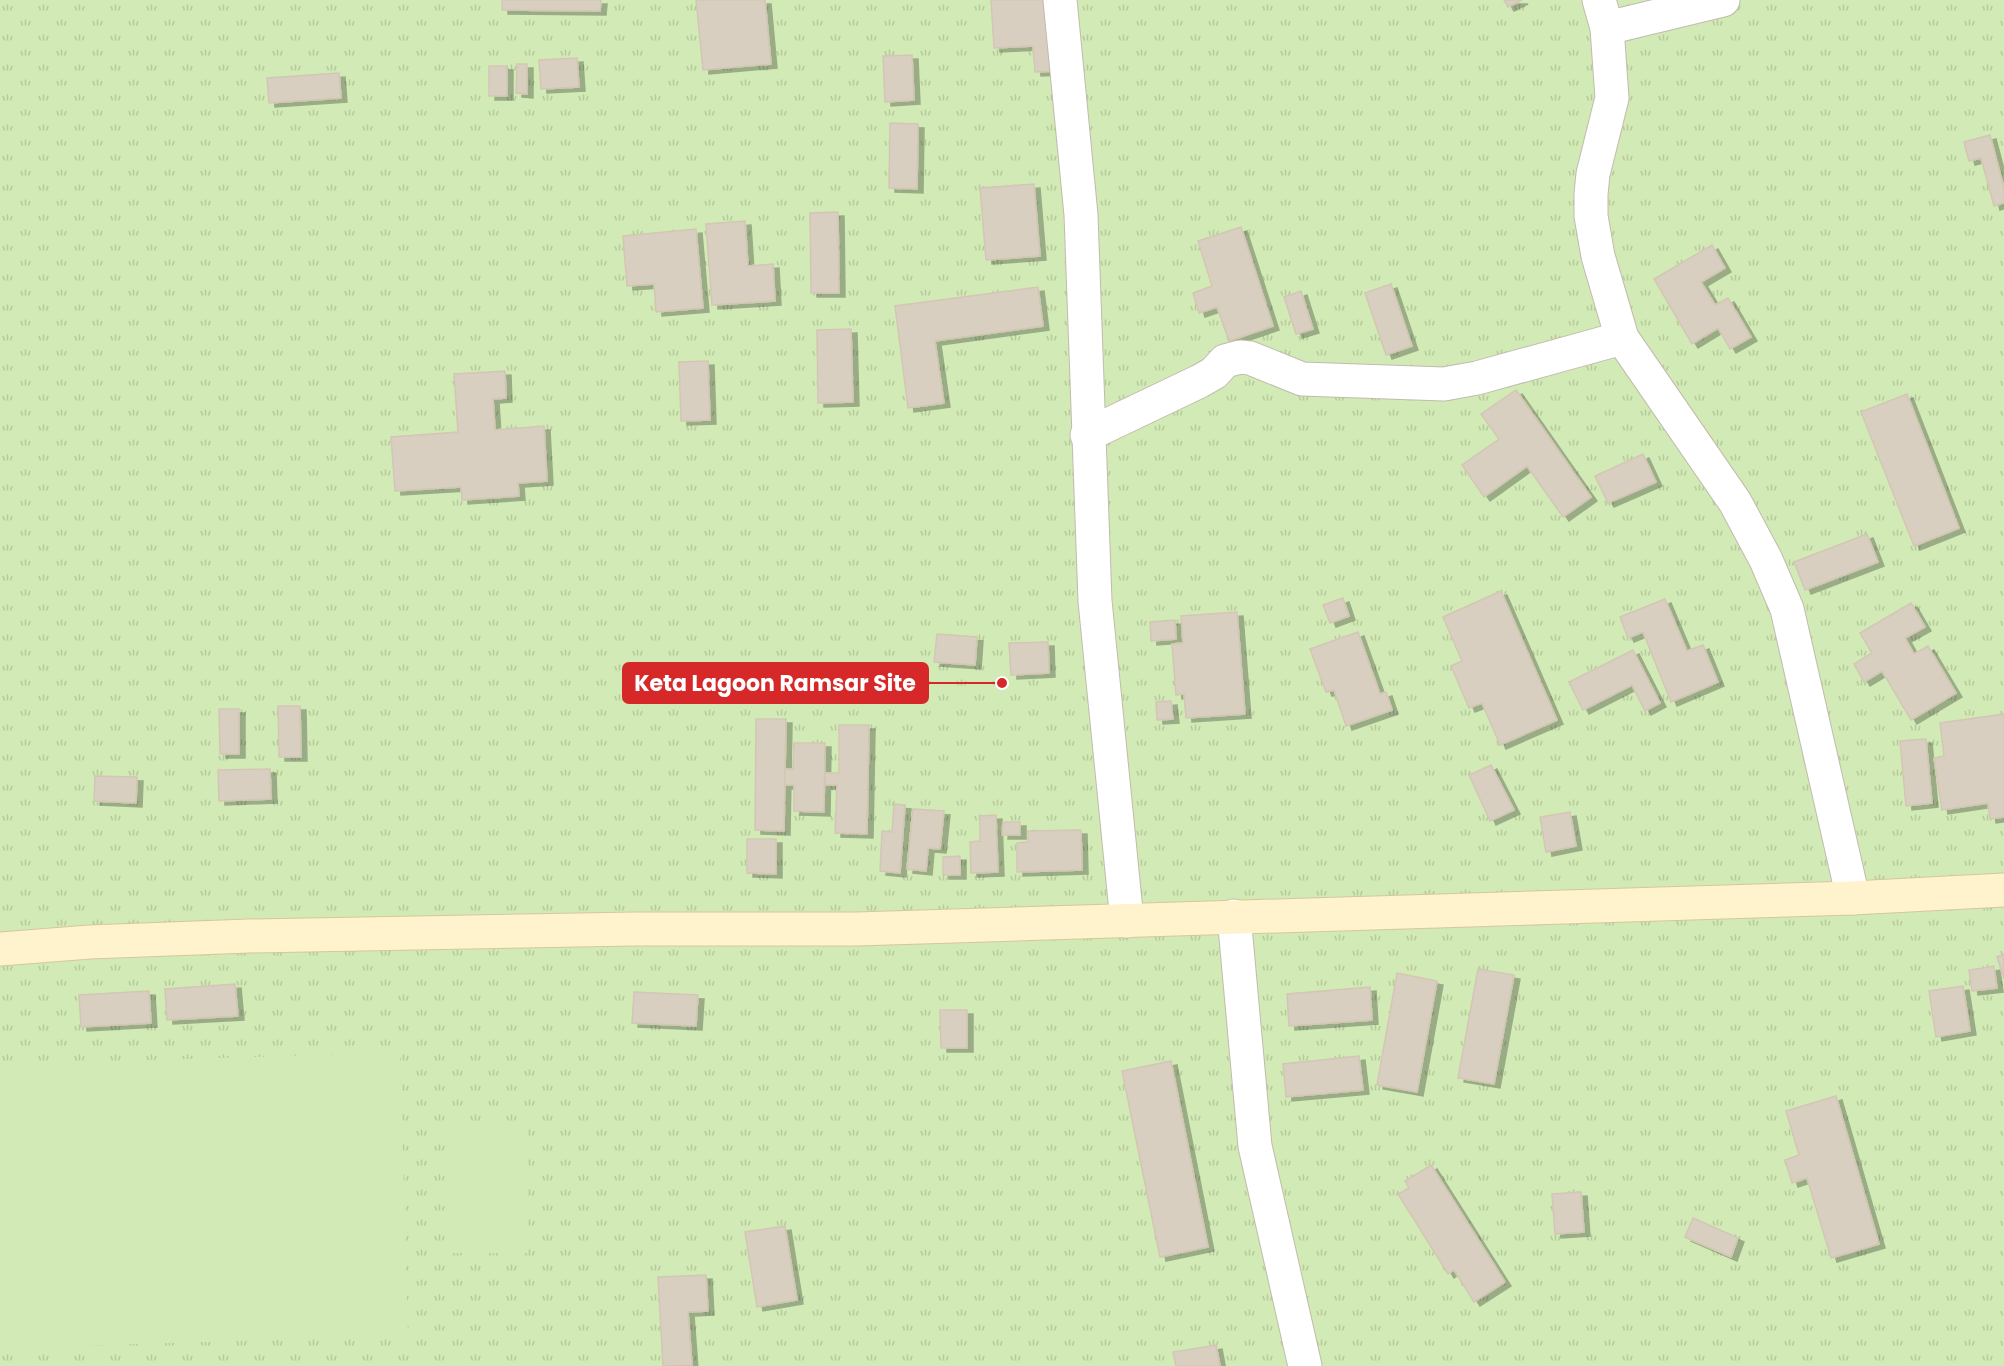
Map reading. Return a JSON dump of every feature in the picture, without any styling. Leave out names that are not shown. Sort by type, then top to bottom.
[{"type":"main road","points":[[0,949],[90,942],[398,932],[857,929],[1853,898],[2004,890]]},
{"type":"street","points":[[1060,0],[1081,215],[1087,435],[1095,601],[1127,921]]},
{"type":"street","points":[[1723,0],[1603,14],[1612,98],[1593,174],[1591,216],[1598,256],[1622,338],[1735,502],[1766,560],[1783,599],[1801,662],[1820,759],[1853,898]]},
{"type":"street","points":[[1087,435],[1200,381],[1214,373],[1225,361],[1240,357],[1250,358],[1302,379],[1444,384],[1477,378],[1622,338]]},
{"type":"street","points":[[1234,916],[1255,1146],[1305,1366]]},
{"type":"green space","points":[[0,0],[2004,0],[2004,1366],[0,1366]]},
{"type":"green space","points":[[400,1053],[408,1336],[0,1348],[0,1064]]},
{"type":"green space","points":[[450,1121],[527,1122],[527,1253],[450,1253]]},
{"type":"building","points":[[502,0],[601,0],[600,11],[502,10]]},
{"type":"building","points":[[696,0],[765,0],[771,64],[703,70]]},
{"type":"building","points":[[991,0],[1050,0],[1055,71],[1035,72],[1033,46],[994,48]]},
{"type":"building","points":[[1504,0],[1522,0],[1508,7]]},
{"type":"building","points":[[912,55],[914,100],[885,102],[883,56]]},
{"type":"building","points":[[577,58],[579,87],[541,89],[539,60]]},
{"type":"building","points":[[517,64],[527,64],[527,94],[516,93]]},
{"type":"building","points":[[489,66],[507,66],[507,96],[489,96]]},
{"type":"building","points":[[339,73],[341,98],[269,103],[267,78]]},
{"type":"building","points":[[890,123],[918,124],[917,189],[889,188]]},
{"type":"building","points":[[1990,135],[2004,188],[2004,203],[1994,206],[1981,158],[1969,161],[1964,142]]},
{"type":"building","points":[[1034,184],[1040,256],[986,260],[980,188]]},
{"type":"building","points":[[838,212],[839,293],[811,293],[810,213]]},
{"type":"building","points":[[745,221],[748,266],[773,264],[775,301],[712,305],[706,224]]},
{"type":"building","points":[[1241,227],[1273,326],[1229,341],[1217,307],[1199,313],[1193,293],[1212,286],[1198,241]]},
{"type":"building","points":[[696,229],[703,308],[656,312],[654,284],[627,286],[623,236]]},
{"type":"building","points":[[1712,245],[1725,268],[1701,282],[1715,305],[1728,298],[1751,337],[1730,349],[1718,328],[1692,344],[1654,279]]},
{"type":"building","points":[[1391,284],[1412,346],[1386,355],[1365,293]]},
{"type":"building","points":[[1038,287],[1043,326],[935,341],[944,403],[908,408],[895,306]]},
{"type":"building","points":[[1301,291],[1313,329],[1296,334],[1284,297]]},
{"type":"building","points":[[851,329],[853,402],[818,403],[817,330]]},
{"type":"building","points":[[708,361],[710,420],[681,421],[679,362]]},
{"type":"building","points":[[505,371],[506,398],[493,399],[495,430],[544,426],[547,481],[518,483],[519,496],[462,500],[461,487],[395,491],[391,437],[458,432],[454,374]]},
{"type":"building","points":[[1516,390],[1591,497],[1563,517],[1527,466],[1484,497],[1462,465],[1499,439],[1481,414]]},
{"type":"building","points":[[1907,394],[1959,528],[1914,546],[1861,412]]},
{"type":"building","points":[[1643,454],[1656,482],[1608,503],[1595,476]]},
{"type":"building","points":[[1867,534],[1878,562],[1805,590],[1794,562]]},
{"type":"building","points":[[1501,591],[1557,720],[1500,745],[1482,703],[1469,708],[1451,666],[1462,661],[1443,617]]},
{"type":"building","points":[[1343,598],[1349,616],[1330,623],[1323,605]]},
{"type":"building","points":[[1665,599],[1687,651],[1703,645],[1718,682],[1671,702],[1643,632],[1628,638],[1620,617]]},
{"type":"building","points":[[1911,603],[1925,627],[1905,638],[1914,654],[1928,646],[1956,693],[1911,720],[1882,671],[1864,682],[1854,664],[1872,653],[1860,633]]},
{"type":"building","points":[[1237,612],[1245,714],[1186,718],[1184,694],[1176,695],[1172,644],[1183,643],[1181,616]]},
{"type":"building","points":[[1175,620],[1176,639],[1151,641],[1150,622]]},
{"type":"building","points":[[1358,632],[1380,694],[1386,692],[1392,710],[1346,726],[1334,690],[1326,692],[1310,649]]},
{"type":"building","points":[[937,634],[977,637],[975,665],[934,662]]},
{"type":"building","points":[[1048,642],[1049,673],[1011,675],[1009,643]]},
{"type":"building","points":[[1633,650],[1660,703],[1645,711],[1632,685],[1583,710],[1569,682]]},
{"type":"building","points":[[1171,701],[1173,719],[1157,720],[1156,702]]},
{"type":"building","points":[[278,706],[300,706],[301,757],[279,757]]},
{"type":"building","points":[[219,709],[239,709],[239,754],[220,754]]},
{"type":"building","points":[[2004,714],[2004,817],[1990,819],[1988,803],[1942,810],[1934,758],[1944,756],[1940,723]]},
{"type":"building","points":[[756,719],[786,719],[784,831],[755,830]]},
{"type":"building","points":[[839,725],[869,725],[867,834],[835,833],[837,785],[825,785],[825,773],[839,773]]},
{"type":"building","points":[[1926,739],[1932,803],[1906,806],[1900,741]]},
{"type":"building","points":[[794,743],[825,743],[824,812],[794,811],[794,785],[785,785],[785,769],[793,769]]},
{"type":"building","points":[[1491,765],[1514,810],[1490,821],[1469,775]]},
{"type":"building","points":[[270,769],[271,799],[219,801],[218,770]]},
{"type":"building","points":[[95,776],[137,777],[136,803],[94,801]]},
{"type":"building","points":[[894,804],[905,805],[900,873],[880,871],[882,831],[892,832]]},
{"type":"building","points":[[913,809],[944,811],[940,849],[928,848],[926,871],[907,869]]},
{"type":"building","points":[[1570,812],[1576,846],[1546,852],[1540,817]]},
{"type":"building","points":[[996,815],[998,872],[971,873],[970,842],[980,841],[980,816]]},
{"type":"building","points":[[1003,822],[1020,822],[1020,835],[1002,835]]},
{"type":"building","points":[[1081,830],[1082,870],[1017,872],[1017,843],[1028,842],[1028,831]]},
{"type":"building","points":[[747,839],[776,839],[776,874],[747,873]]},
{"type":"building","points":[[960,856],[960,875],[943,875],[943,857]]},
{"type":"building","points":[[2004,954],[2004,979],[1997,957]]},
{"type":"building","points":[[1994,966],[1997,988],[1972,991],[1969,970]]},
{"type":"building","points":[[1478,969],[1514,975],[1494,1084],[1458,1078]]},
{"type":"building","points":[[1397,973],[1437,981],[1417,1092],[1377,1085]]},
{"type":"building","points":[[235,984],[238,1016],[167,1020],[165,989]]},
{"type":"building","points":[[1963,986],[1970,1031],[1936,1037],[1929,991]]},
{"type":"building","points":[[1370,987],[1372,1020],[1289,1026],[1287,994]]},
{"type":"building","points":[[149,991],[151,1023],[81,1027],[79,995]]},
{"type":"building","points":[[634,992],[698,995],[696,1026],[632,1023]]},
{"type":"building","points":[[940,1010],[967,1010],[967,1048],[941,1048]]},
{"type":"building","points":[[1359,1056],[1363,1090],[1286,1097],[1283,1064]]},
{"type":"building","points":[[1171,1061],[1208,1247],[1160,1257],[1122,1071]]},
{"type":"building","points":[[1836,1096],[1879,1244],[1831,1258],[1807,1178],[1792,1183],[1785,1160],[1799,1155],[1786,1111]]},
{"type":"building","points":[[1431,1165],[1505,1282],[1474,1302],[1454,1270],[1448,1274],[1398,1194],[1409,1188],[1405,1181]]},
{"type":"building","points":[[1581,1192],[1584,1232],[1555,1234],[1552,1194]]},
{"type":"building","points":[[1693,1218],[1738,1238],[1731,1257],[1685,1237]]},
{"type":"building","points":[[785,1226],[797,1300],[757,1307],[745,1232]]},
{"type":"building","points":[[706,1275],[708,1311],[688,1312],[692,1365],[663,1366],[658,1277]]},
{"type":"building","points":[[1216,1345],[1220,1366],[1176,1366],[1173,1352]]},
{"type":"place","name":"Keta Lagoon Ramsar Site","points":[[1002,683]]}]
